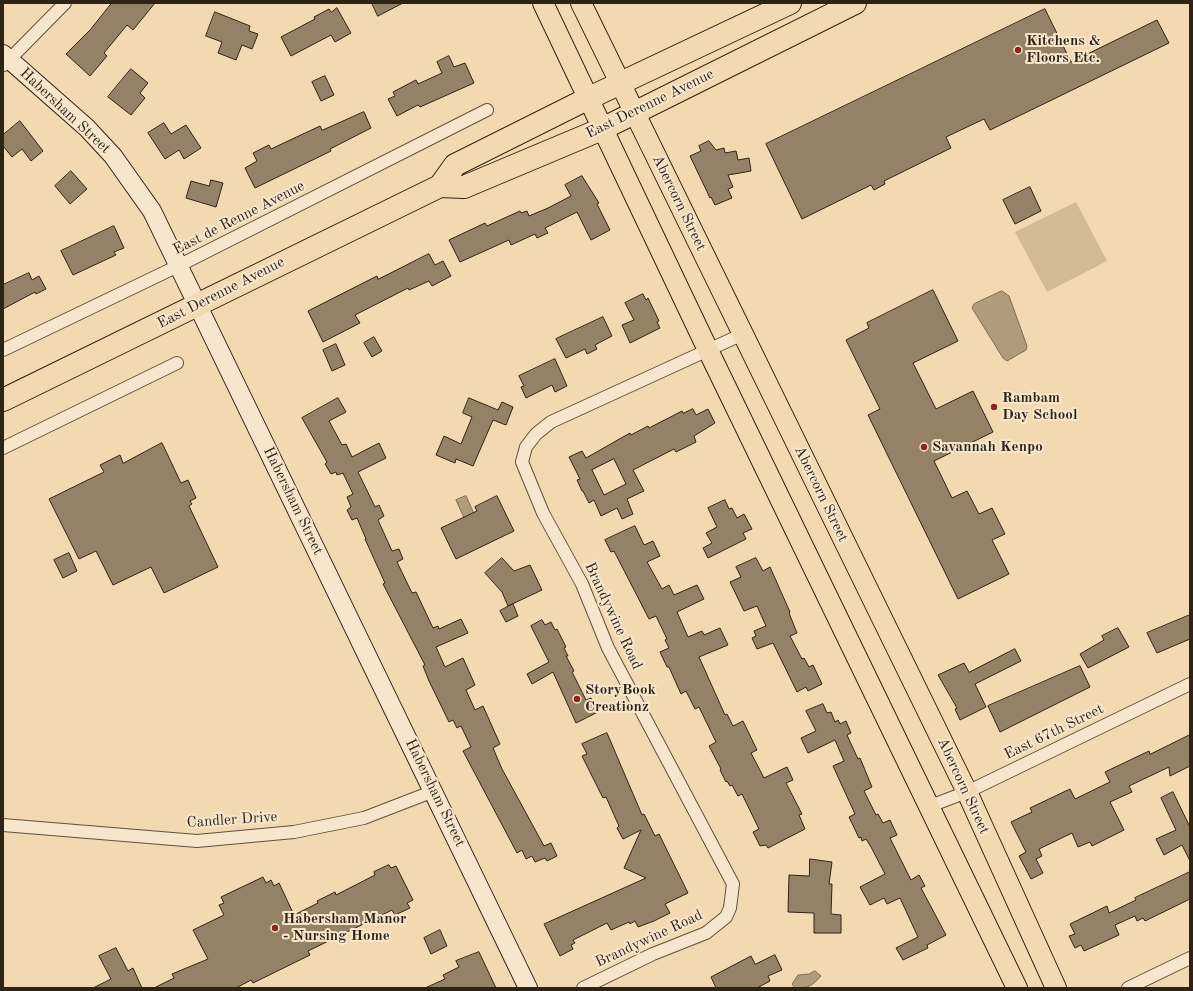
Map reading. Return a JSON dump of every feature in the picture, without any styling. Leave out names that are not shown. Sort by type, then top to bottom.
[{"type":"highway","name":"East Derenne Avenue","points":[[440,186],[455,165],[589,98],[790,3]]},
{"type":"highway","name":"East Derenne Avenue","points":[[3,400],[198,306],[310,249],[440,186],[464,187],[602,129],[855,3]]},
{"type":"main road","points":[[543,3],[708,350],[1017,988]]},
{"type":"main road","name":"Abercorn Street","points":[[581,3],[619,84],[967,792],[1056,988]]},
{"type":"street","points":[[6,60],[65,3]]},
{"type":"street","name":"Habersham Street","points":[[6,60],[87,128],[113,156],[152,211],[528,988]]},
{"type":"street","name":"East de Renne Avenue","points":[[3,350],[178,266],[487,110]]},
{"type":"street","name":"Brandywine Road","points":[[583,988],[647,958],[706,933],[726,917],[730,908],[733,884],[608,648],[582,584],[543,513],[522,462],[526,447],[536,434],[551,422],[743,334]]},
{"type":"street","points":[[3,448],[177,363]]},
{"type":"street","name":"East 67th Street","points":[[930,806],[967,792],[1190,684]]},
{"type":"street","name":"Candler Drive","points":[[3,825],[197,841],[294,832],[364,818],[434,791]]},
{"type":"street","points":[[1128,988],[1190,958]]},
{"type":"shaded area","points":[[1076,202],[1107,261],[1047,292],[1015,232]]},
{"type":"shaded area","points":[[1002,291],[1009,296],[1027,346],[1026,350],[1007,361],[1003,358],[972,308],[974,304]]},
{"type":"shaded area","points":[[466,496],[476,518],[466,522],[456,500]]},
{"type":"shaded area","points":[[815,971],[821,976],[811,985],[795,988],[792,984],[798,975],[809,974]]},
{"type":"building","points":[[112,3],[155,3],[133,30],[127,25],[104,53],[107,56],[90,76],[66,54],[90,30]]},
{"type":"building","points":[[372,3],[403,3],[378,16]]},
{"type":"building","points":[[337,8],[351,33],[335,42],[331,35],[291,56],[281,37],[315,19],[314,17],[329,9],[331,12]]},
{"type":"building","points":[[1045,9],[1071,62],[1157,20],[1169,43],[990,130],[984,119],[946,137],[951,148],[884,181],[885,184],[874,190],[871,185],[802,219],[766,144]]},
{"type":"building","points":[[215,12],[250,26],[249,31],[258,34],[252,49],[242,45],[236,60],[218,53],[222,42],[206,36]]},
{"type":"building","points":[[449,56],[454,67],[465,63],[474,83],[420,107],[418,105],[397,116],[388,99],[395,96],[393,92],[416,80],[418,84],[442,73],[437,62]]},
{"type":"building","points":[[131,69],[148,83],[140,93],[145,98],[131,115],[108,97]]},
{"type":"building","points":[[325,76],[334,95],[321,101],[312,82]]},
{"type":"building","points":[[364,112],[371,128],[330,149],[331,151],[255,188],[245,168],[257,161],[253,153],[269,145],[271,149],[320,126],[322,130]]},
{"type":"building","points":[[20,121],[43,151],[31,161],[22,149],[12,157],[3,146],[3,135]]},
{"type":"building","points":[[164,123],[171,134],[186,125],[201,148],[184,159],[179,150],[165,159],[148,133]]},
{"type":"building","points":[[709,141],[716,150],[724,148],[725,153],[736,151],[738,160],[749,158],[751,171],[728,175],[733,187],[728,189],[732,198],[715,205],[711,197],[710,198],[690,156],[701,151],[699,146]]},
{"type":"building","points":[[71,171],[87,189],[70,204],[55,186]]},
{"type":"building","points":[[582,176],[599,203],[597,204],[610,230],[591,240],[577,212],[545,228],[548,233],[537,238],[535,234],[511,245],[509,240],[460,262],[449,240],[485,223],[487,226],[520,211],[521,213],[527,211],[529,216],[548,208],[571,196],[565,185]]},
{"type":"building","points":[[211,180],[223,183],[216,207],[186,198],[191,181],[209,186]]},
{"type":"building","points":[[1030,187],[1041,211],[1015,224],[1003,200]]},
{"type":"building","points":[[114,226],[124,248],[114,252],[116,255],[73,275],[61,251]]},
{"type":"building","points":[[429,254],[435,265],[443,261],[451,276],[432,286],[429,281],[409,290],[408,288],[355,315],[360,323],[323,342],[308,311],[377,276],[378,279]]},
{"type":"building","points":[[29,273],[32,280],[39,276],[46,289],[36,294],[35,292],[3,309],[3,285]]},
{"type":"building","name":"Savannah Kenpo","points":[[933,290],[958,341],[913,363],[936,409],[973,391],[993,432],[934,461],[952,498],[967,491],[979,514],[992,508],[1005,534],[992,540],[1009,574],[958,599],[868,415],[880,409],[846,340],[869,328],[867,323]]},
{"type":"building","points":[[643,294],[646,300],[648,298],[659,321],[657,322],[660,328],[630,343],[622,325],[634,320],[625,303]]},
{"type":"building","points":[[603,317],[612,336],[595,345],[597,349],[587,354],[585,349],[566,358],[556,339]]},
{"type":"building","points":[[374,337],[382,351],[372,357],[364,343]]},
{"type":"building","points":[[336,344],[345,365],[332,371],[323,350]]},
{"type":"building","points":[[555,359],[567,386],[555,392],[552,385],[526,398],[521,387],[524,386],[519,376]]},
{"type":"building","points":[[338,398],[346,412],[329,421],[342,445],[346,444],[352,457],[379,443],[386,458],[358,472],[375,507],[379,505],[384,516],[378,520],[392,551],[399,549],[403,559],[397,562],[412,593],[416,592],[433,628],[438,626],[439,629],[461,619],[468,633],[436,647],[445,667],[463,658],[475,685],[466,690],[475,710],[483,706],[500,744],[493,748],[502,769],[544,846],[551,843],[557,856],[547,861],[545,858],[535,862],[532,856],[526,859],[522,850],[517,853],[463,751],[471,747],[461,726],[457,728],[453,720],[449,722],[429,681],[423,666],[425,665],[383,584],[385,583],[357,518],[352,520],[347,510],[351,507],[347,497],[353,494],[343,473],[337,475],[336,472],[331,474],[325,464],[327,462],[302,418]]},
{"type":"building","points":[[469,398],[498,410],[502,402],[513,407],[506,425],[493,420],[473,466],[456,459],[455,463],[436,455],[444,436],[461,444],[472,417],[463,413]]},
{"type":"building","points":[[693,409],[696,415],[708,409],[715,423],[694,436],[696,442],[676,452],[674,449],[633,470],[644,491],[627,499],[633,514],[622,519],[617,508],[601,516],[594,500],[589,503],[582,491],[577,480],[580,479],[569,457],[582,451],[586,458],[630,433],[631,435],[648,426],[649,428],[682,411],[683,413]],"holes":[[[614,459],[626,484],[604,495],[592,470]]]},
{"type":"building","points":[[162,443],[181,483],[188,480],[196,498],[190,501],[192,504],[189,506],[218,567],[164,593],[151,567],[113,585],[96,551],[79,559],[49,499],[104,472],[100,465],[120,455],[123,463]]},
{"type":"building","points":[[497,496],[514,531],[456,559],[441,528],[477,511],[475,507]]},
{"type":"building","points":[[725,500],[729,509],[732,508],[737,518],[744,514],[752,529],[743,533],[746,539],[708,558],[703,548],[712,543],[706,533],[717,527],[708,508]]},
{"type":"building","points":[[635,526],[644,545],[653,541],[660,556],[647,562],[662,589],[669,585],[674,595],[697,585],[704,599],[677,612],[688,637],[702,631],[704,635],[720,628],[728,645],[699,657],[725,715],[727,714],[733,726],[743,721],[757,750],[751,753],[764,778],[787,767],[793,780],[786,783],[802,814],[799,815],[805,829],[768,848],[766,845],[760,846],[753,832],[759,829],[742,794],[738,796],[732,785],[730,786],[727,781],[726,782],[720,770],[721,769],[709,746],[716,742],[699,707],[695,709],[686,691],[681,694],[669,667],[667,667],[660,652],[669,648],[665,640],[667,639],[656,616],[649,619],[614,551],[611,552],[605,540]]},
{"type":"building","points":[[69,553],[77,571],[63,578],[54,560]]},
{"type":"building","points":[[502,558],[514,571],[530,565],[542,590],[508,606],[502,592],[485,573]]},
{"type":"building","points":[[756,558],[763,571],[770,567],[790,612],[789,613],[797,633],[790,636],[802,659],[804,658],[809,667],[813,665],[822,684],[808,691],[806,687],[797,692],[773,643],[757,649],[752,638],[756,636],[754,631],[766,626],[757,606],[744,611],[730,582],[741,577],[736,567]]},
{"type":"building","points":[[513,604],[518,616],[506,622],[500,611]]},
{"type":"building","points":[[1190,615],[1190,639],[1157,653],[1147,633]]},
{"type":"building","points":[[542,620],[545,625],[551,622],[555,630],[557,629],[566,647],[564,648],[568,656],[566,656],[574,671],[572,672],[586,700],[591,698],[598,712],[576,723],[553,672],[532,684],[527,674],[549,662],[531,626]]},
{"type":"building","points":[[1118,628],[1129,647],[1088,668],[1080,654],[1104,640],[1102,636]]},
{"type":"building","points":[[1015,649],[1021,661],[975,684],[986,707],[960,720],[955,709],[957,708],[938,675],[964,663],[969,672]]},
{"type":"building","points":[[1080,666],[1090,687],[1000,732],[988,706]]},
{"type":"building","points":[[823,704],[827,713],[831,712],[835,722],[838,720],[840,724],[846,721],[851,733],[847,735],[858,759],[860,758],[872,787],[864,791],[876,815],[878,814],[883,823],[890,820],[897,835],[890,838],[911,880],[919,875],[925,886],[921,888],[946,935],[927,945],[928,948],[903,960],[896,948],[918,937],[900,898],[887,904],[884,898],[870,905],[860,887],[885,874],[866,839],[862,841],[861,837],[859,838],[849,817],[855,814],[833,766],[844,761],[835,740],[808,753],[801,738],[816,731],[806,711]]},
{"type":"building","points":[[607,733],[642,815],[644,814],[655,836],[659,834],[688,893],[665,904],[670,913],[654,921],[638,927],[635,921],[630,924],[629,922],[611,930],[607,923],[573,940],[575,943],[571,945],[573,949],[560,956],[544,924],[646,878],[624,868],[641,830],[623,839],[617,828],[619,826],[606,797],[603,798],[582,756],[587,754],[582,744]]},
{"type":"building","points":[[1190,735],[1190,766],[1170,776],[1169,767],[1129,786],[1132,792],[1110,802],[1124,830],[1092,846],[1090,842],[1078,847],[1072,833],[1039,849],[1042,856],[1036,859],[1043,873],[1031,879],[1019,856],[1026,852],[1011,822],[1032,812],[1030,808],[1070,789],[1075,799],[1110,782],[1105,772],[1149,751],[1150,754]]},
{"type":"building","points":[[1173,792],[1190,827],[1190,861],[1182,845],[1164,855],[1156,839],[1176,830],[1161,798]]},
{"type":"building","points":[[810,859],[832,862],[829,884],[832,884],[831,914],[841,915],[841,933],[814,933],[814,913],[788,912],[789,875],[809,876]]},
{"type":"building","name":"Habersham Manor - Nursing Home","points":[[389,865],[391,868],[396,866],[413,900],[407,903],[410,908],[395,915],[392,910],[308,951],[310,955],[253,983],[251,980],[236,988],[154,988],[174,978],[172,974],[208,959],[193,930],[224,915],[219,905],[224,903],[221,897],[263,877],[266,883],[271,880],[274,886],[279,883],[294,915],[318,903],[317,901],[335,892],[336,895],[375,875],[374,872]]},
{"type":"building","points":[[1190,872],[1190,899],[1145,921],[1143,918],[1137,921],[1135,916],[1115,925],[1119,935],[1084,951],[1081,945],[1075,948],[1069,936],[1075,934],[1070,924],[1107,906],[1109,913],[1136,900],[1135,898]]},
{"type":"building","points":[[440,930],[447,946],[431,954],[424,938]]},
{"type":"building","points":[[116,948],[128,971],[133,968],[142,988],[93,988],[111,979],[99,956]]},
{"type":"building","points":[[479,952],[496,988],[425,988],[445,979],[443,975],[459,967],[456,961]]},
{"type":"building","points":[[775,955],[782,970],[768,976],[770,981],[757,988],[716,988],[711,977],[751,956],[755,964]]},
{"type":"place","name":"Kitchens & Floors Etc.","points":[[1018,50]]},
{"type":"place","name":"Rambam Day School","points":[[994,407]]},
{"type":"place","name":"Savannah Kenpo","points":[[924,447]]},
{"type":"place","name":"StoryBook Creationz","points":[[577,699]]},
{"type":"place","name":"Habersham Manor - Nursing Home","points":[[275,928]]}]
